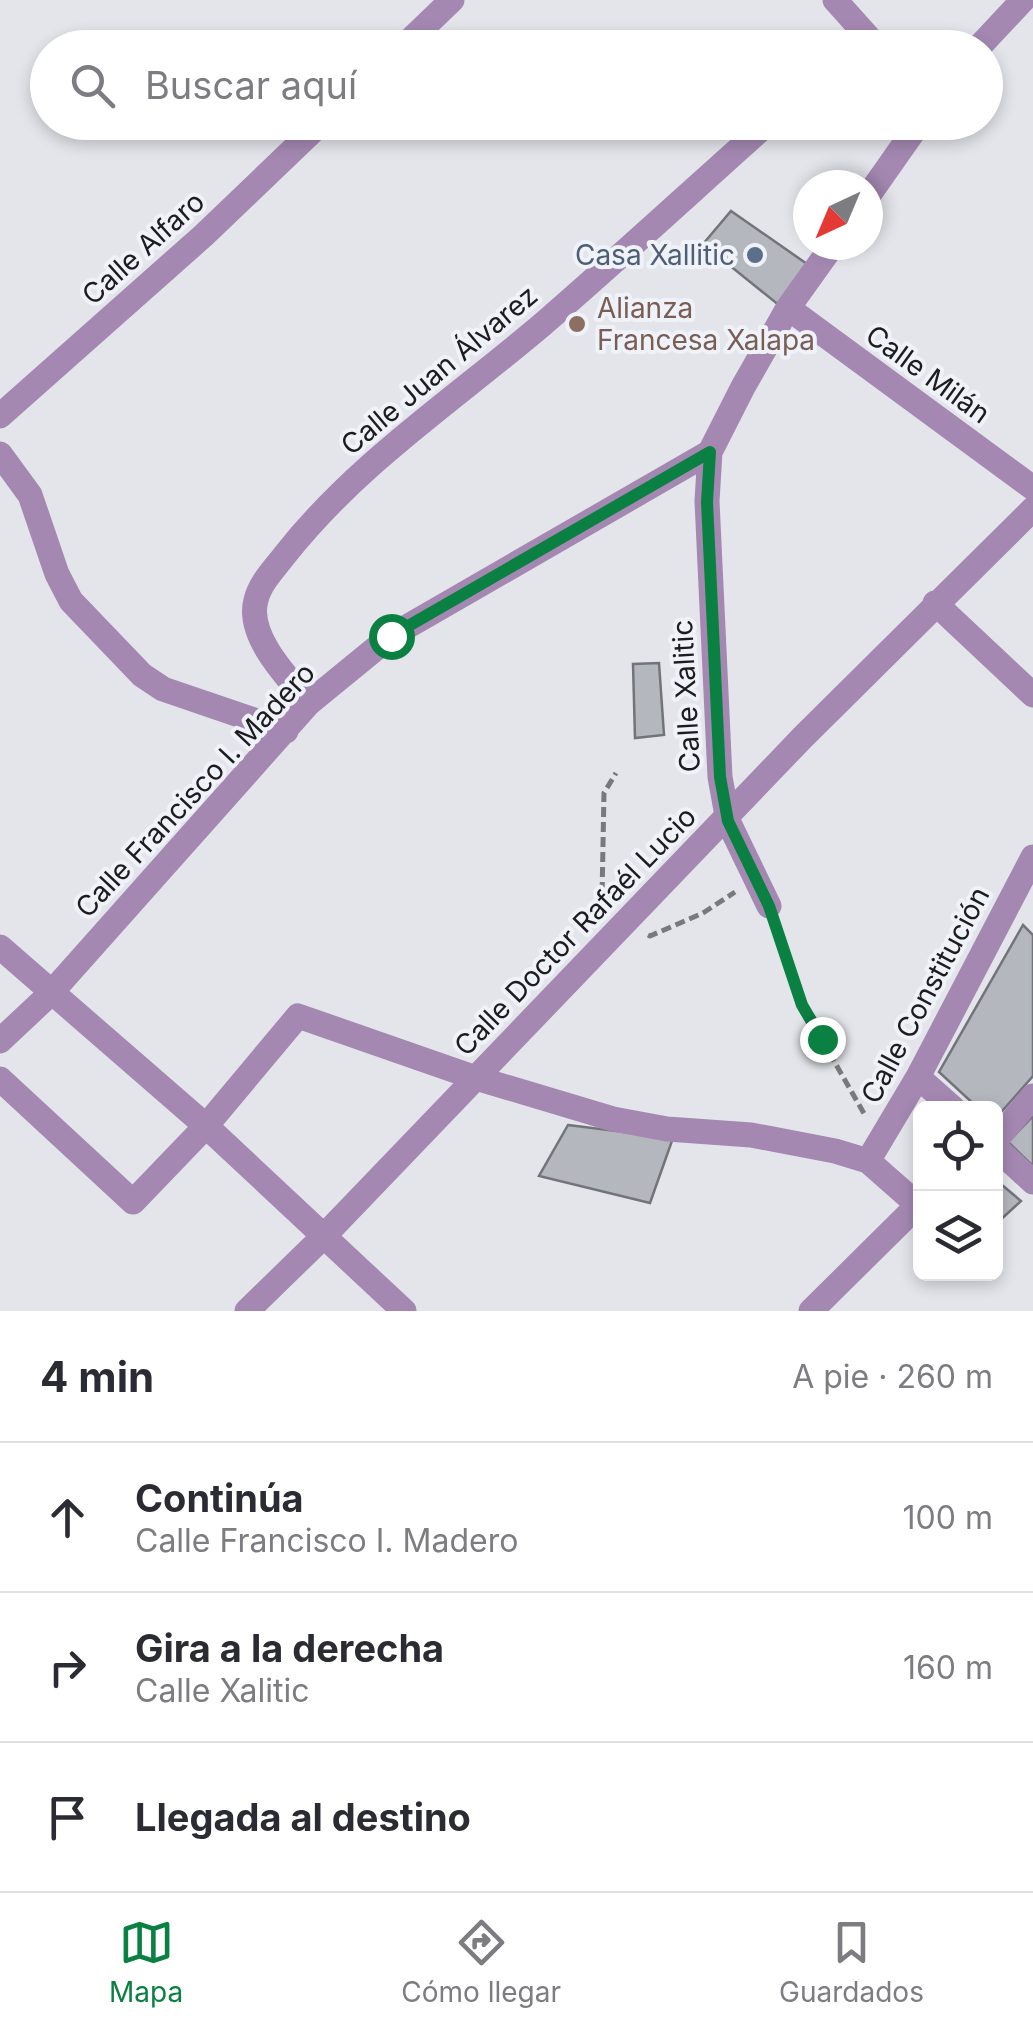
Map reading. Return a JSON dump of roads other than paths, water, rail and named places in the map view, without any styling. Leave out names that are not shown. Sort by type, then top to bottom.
[{"type":"street","points":[[421,30],[452,0]]},
{"type":"street","points":[[835,0],[856,30]]},
{"type":"street","points":[[995,30],[1024,0]]},
{"type":"street","name":"Calle Alfaro","points":[[0,416],[303,140]]},
{"type":"street","name":"Calle Juan Álvarez","points":[[309,703],[273,661],[254,618],[255,601],[262,585],[304,530],[353,480],[542,324],[749,140]]},
{"type":"street","points":[[883,175],[907,140]]},
{"type":"street","points":[[710,452],[788,308],[822,260]]},
{"type":"street","name":"Calle Milán","points":[[788,308],[1033,488]]},
{"type":"street","name":"Calle Francisco I. Madero","points":[[0,1041],[51,993],[309,703],[391,636],[710,452]]},
{"type":"street","name":"Calle Xalitic","points":[[710,452],[707,502],[720,777],[728,821],[769,906]]},
{"type":"street","points":[[0,454],[30,495],[71,600],[142,675],[164,690],[286,732]]},
{"type":"street","name":"Calle Doctor Rafaél Lucio","points":[[247,1311],[324,1238],[803,737],[1033,509]]},
{"type":"street","points":[[936,603],[1033,695]]},
{"type":"street","name":"Calle Constitución","points":[[874,1151],[918,1077],[1033,857]]},
{"type":"street","points":[[0,947],[206,1126],[404,1311]]},
{"type":"street","points":[[0,1079],[133,1202],[206,1126],[298,1016],[476,1078],[613,1119],[667,1129],[752,1136],[835,1151],[874,1151],[913,1197]]},
{"type":"street","points":[[918,1077],[945,1101]]},
{"type":"street","points":[[1003,1132],[1033,1096]]},
{"type":"street","points":[[1003,1154],[1033,1182]]},
{"type":"street","points":[[810,1311],[913,1210]]},
{"type":"place","name":"Casa Xallitic","points":[[755,255]]},
{"type":"place","name":"Alianza Francesa Xalapa","points":[[577,324]]}]
